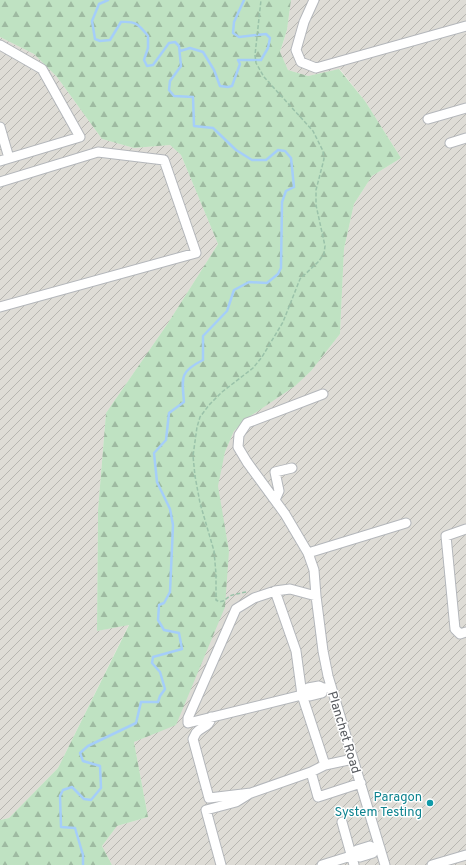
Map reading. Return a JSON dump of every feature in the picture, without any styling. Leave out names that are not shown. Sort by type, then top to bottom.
[{"type":"street","points":[[314,0],[304,22],[296,50],[301,62],[316,68],[466,26]]},
{"type":"street","points":[[0,45],[42,69],[80,137],[4,160],[0,127]]},
{"type":"street","points":[[428,119],[466,108]]},
{"type":"street","points":[[450,143],[466,138]]},
{"type":"street","points":[[0,182],[98,152],[164,160],[196,253],[0,307]]},
{"type":"street","name":"Planchet Road","points":[[323,394],[247,423],[239,435],[238,447],[247,462],[275,500],[308,553],[314,570],[327,688],[361,783],[377,848],[385,865]]},
{"type":"street","points":[[275,500],[279,491],[275,472],[292,468]]},
{"type":"street","points":[[308,553],[406,523]]},
{"type":"street","points":[[466,530],[446,536],[455,629],[460,634],[466,632]]},
{"type":"street","points":[[316,596],[290,590],[275,591],[254,598],[236,609],[188,718],[188,723],[304,694],[308,688],[319,686],[327,688]]},
{"type":"street","points":[[275,591],[296,651],[304,694],[326,765]]},
{"type":"street","points":[[211,717],[211,722],[196,732],[193,739],[209,798],[250,792],[311,772],[326,765],[353,759]]},
{"type":"street","points":[[311,772],[318,797],[361,783]]},
{"type":"street","points":[[221,865],[206,810],[236,802],[250,792]]},
{"type":"street","points":[[342,822],[353,859]]},
{"type":"street","points":[[322,865],[353,859],[373,853],[377,848]]},
{"type":"street","points":[[432,865],[466,855]]},
{"type":"path","points":[[261,0],[255,55],[256,63],[264,77],[313,131],[323,151],[324,159],[316,190],[316,205],[325,246],[324,254],[306,274]]},
{"type":"shaded area","points":[[291,0],[466,0],[466,865],[112,865],[102,846],[117,826],[148,817],[134,742],[176,724],[229,551],[217,486],[225,452],[234,431],[249,417],[294,386],[311,371],[340,334],[344,249],[354,204],[372,176],[401,158],[365,101],[340,69],[308,76],[288,70],[280,53],[287,30]]},
{"type":"shaded area","points":[[0,37],[34,54],[57,77],[102,139],[134,148],[170,145],[181,155],[218,244],[168,323],[106,413],[98,510],[97,631],[129,624],[58,768],[9,818],[0,820]]},
{"type":"green space","points":[[0,0],[291,0],[287,30],[280,52],[288,70],[308,76],[339,69],[365,101],[401,158],[372,176],[354,204],[344,249],[340,334],[311,371],[295,386],[249,417],[234,431],[225,452],[218,486],[229,551],[225,607],[176,725],[134,742],[148,817],[117,826],[102,846],[112,865],[0,865],[0,820],[9,818],[58,768],[129,625],[97,631],[98,510],[106,413],[168,323],[218,244],[181,155],[170,145],[134,148],[102,139],[57,77],[34,54],[0,37]]},
{"type":"waterway","points":[[83,865],[83,855],[75,828],[61,827],[60,796],[63,790],[72,787],[84,799],[91,800],[101,788],[100,766],[83,761],[80,753],[88,746],[136,723],[141,702],[158,702],[165,689],[160,672],[152,663],[153,657],[182,649],[179,633],[164,630],[158,620],[159,605],[164,603],[170,592],[173,525],[170,509],[157,482],[154,453],[166,440],[169,413],[184,402],[183,381],[186,372],[195,364],[203,360],[203,336],[227,311],[234,290],[249,282],[267,283],[278,274],[281,268],[282,202],[286,191],[294,187],[291,158],[285,151],[278,150],[266,160],[252,160],[236,150],[213,128],[194,126],[193,97],[174,96],[169,90],[170,81],[181,66],[179,46],[175,42],[169,43],[153,65],[147,66],[144,60],[148,48],[148,36],[137,24],[131,22],[121,22],[110,40],[100,41],[95,39],[92,21],[99,4],[108,0]]},
{"type":"waterway","points":[[180,51],[190,48],[203,52],[214,70],[220,86],[232,86],[240,64],[238,60],[261,60],[268,48],[270,38],[266,34],[239,37],[233,33],[234,22],[244,0]]},
{"type":"place","name":"Paragon System Testing","points":[[430,803]]}]
